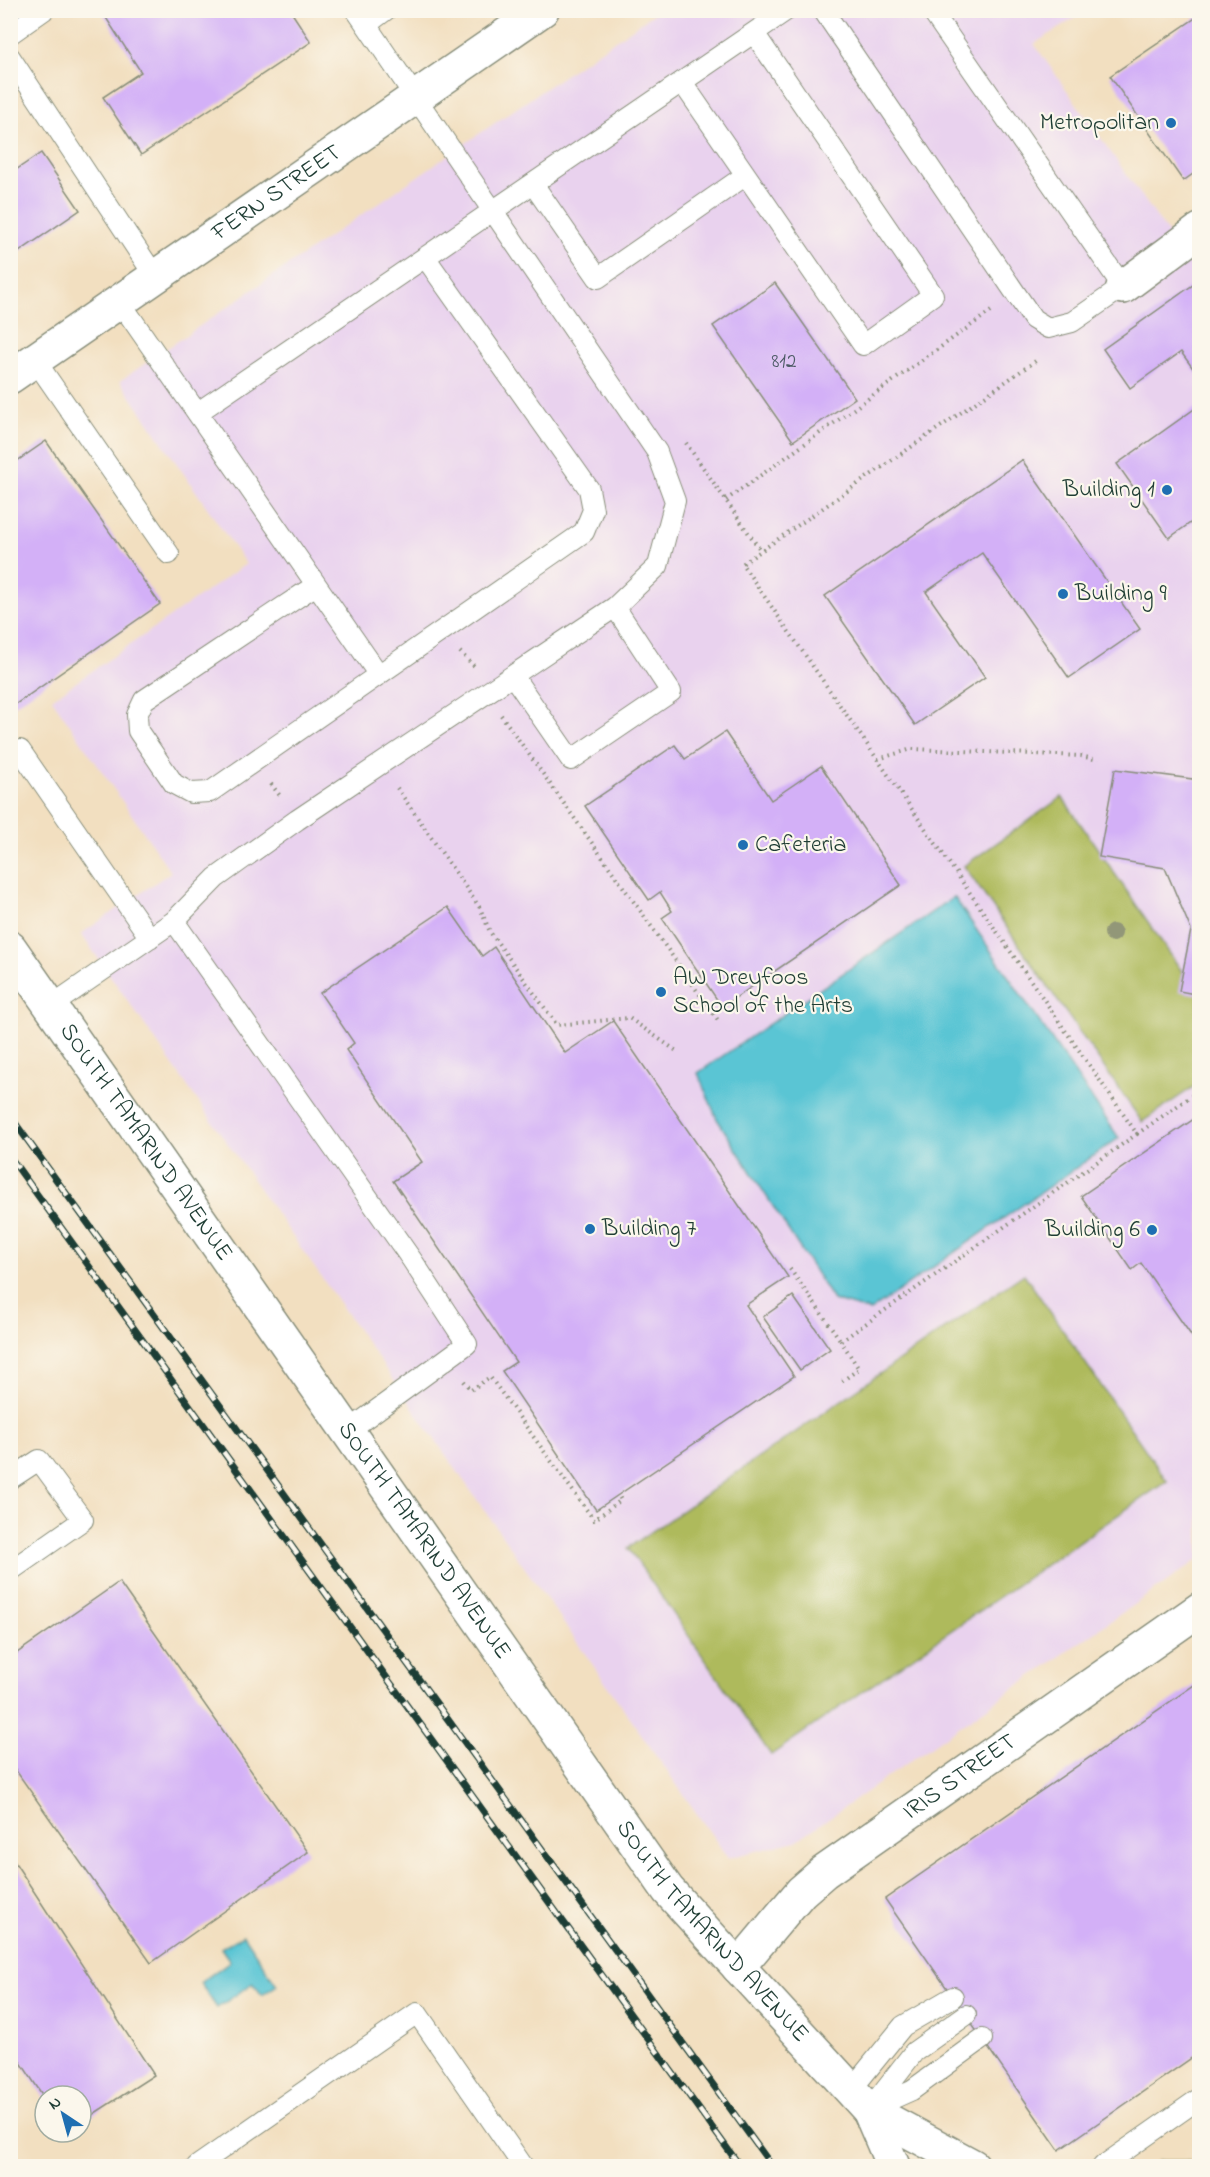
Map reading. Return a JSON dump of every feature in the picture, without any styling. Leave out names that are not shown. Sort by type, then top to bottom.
[{"type":"street","name":"FERN STREET","points":[[23,368],[542,10]]},
{"type":"street","points":[[1123,287],[1198,232]]},
{"type":"street","name":"SOUTH TAMARIND AVENUE","points":[[10,948],[668,1890],[860,2100],[893,2166]]},
{"type":"street","name":"IRIS STREET","points":[[738,1967],[801,1892],[824,1872],[1200,1609]]},
{"type":"street","name":"SOUTH TAMARIND AVENUE","points":[[860,2100],[973,2166]]},
{"type":"lane","points":[[10,34],[44,10]]},
{"type":"lane","points":[[51,1006],[174,921],[216,878],[297,820],[615,607],[658,566],[675,501],[657,452],[361,18],[386,10]]},
{"type":"lane","points":[[197,413],[787,10]]},
{"type":"lane","points":[[823,10],[1033,319],[1048,328],[1072,322],[1123,287],[931,10]]},
{"type":"lane","points":[[682,82],[863,345],[933,295],[754,33]]},
{"type":"lane","points":[[10,57],[156,278]]},
{"type":"lane","points":[[533,184],[598,278],[746,175]]},
{"type":"lane","points":[[316,585],[144,700],[137,716],[138,731],[174,784],[191,793],[210,792],[584,532],[593,510],[589,489],[425,257]]},
{"type":"lane","points":[[120,302],[379,675]]},
{"type":"lane","points":[[23,368],[170,554]]},
{"type":"lane","points":[[513,676],[571,760],[671,692],[615,607]]},
{"type":"lane","points":[[20,750],[150,938]]},
{"type":"lane","points":[[174,921],[412,1260],[467,1344],[348,1431]]},
{"type":"lane","points":[[10,1479],[39,1460],[83,1520],[10,1571]]},
{"type":"lane","points":[[860,2100],[903,2026],[953,1997]]},
{"type":"lane","points":[[197,2166],[417,2013],[523,2166]]},
{"type":"lane","points":[[860,2100],[914,2052],[966,2015]]},
{"type":"lane","points":[[860,2100],[912,2090],[982,2039]]},
{"type":"lane","points":[[1103,2166],[1200,2098]]},
{"type":"path","points":[[726,500],[995,309]]},
{"type":"path","points":[[1037,360],[742,564],[1137,1134]]},
{"type":"path","points":[[441,632],[495,688]]},
{"type":"path","points":[[500,713],[720,1023]]},
{"type":"path","points":[[878,759],[912,749],[1081,756],[1098,760]]},
{"type":"path","points":[[255,761],[297,820]]},
{"type":"path","points":[[397,788],[480,908],[490,932],[557,1025],[629,1018],[678,1052]]},
{"type":"path","points":[[841,1341],[1200,1090]]},
{"type":"path","points":[[790,1269],[859,1369],[842,1382]]},
{"type":"path","points":[[448,1358],[471,1390],[490,1377],[594,1520],[621,1500],[618,1495]]},
{"type":"shaded area","name":"AW Dreyfoos School of the Arts","points":[[658,11],[1086,11],[1034,44],[1197,274],[1199,273],[1199,1559],[796,1841],[728,1858],[81,934],[171,872],[52,699],[246,564],[120,381]]},
{"type":"green space","points":[[1062,797],[1199,996],[1199,1083],[1142,1122],[964,866]]},
{"type":"green space","points":[[1024,1274],[1167,1481],[771,1755],[628,1548]]},
{"type":"green space","points":[[1158,2161],[1187,2161],[1199,2166],[1153,2166]]},
{"type":"water","points":[[954,897],[1119,1138],[870,1311],[833,1300],[717,1119],[698,1073]]},
{"type":"water","points":[[243,1935],[277,1985],[262,1995],[253,1983],[217,2008],[200,1983],[230,1961],[221,1948]]},
{"type":"building","points":[[101,10],[290,10],[311,42],[141,155],[103,97],[141,72]]},
{"type":"building","name":"Metropolitan","points":[[1200,15],[1200,169],[1183,181],[1110,76]]},
{"type":"building","points":[[41,153],[80,210],[10,258],[10,174]]},
{"type":"building","points":[[1200,280],[1200,378],[1181,352],[1130,388],[1103,349]]},
{"type":"building","points":[[775,283],[855,398],[793,441],[713,326]]},
{"type":"building","name":"Building 1","points":[[1200,405],[1200,516],[1169,538],[1117,464]]},
{"type":"building","points":[[46,441],[160,604],[10,708],[10,466]]},
{"type":"building","name":"Building 9","points":[[1022,460],[1140,629],[1069,678],[982,553],[926,592],[985,677],[915,725],[825,596]]},
{"type":"building","name":"Cafeteria","points":[[725,732],[771,800],[821,766],[901,885],[722,1007],[662,918],[672,911],[660,892],[649,900],[585,806],[675,745],[685,759]]},
{"type":"building","points":[[1115,769],[1200,780],[1200,995],[1179,991],[1191,930],[1165,868],[1099,857]]},
{"type":"building","name":"Building 7","points":[[448,907],[482,956],[494,947],[565,1053],[613,1021],[788,1277],[746,1305],[794,1376],[596,1510],[502,1371],[516,1362],[393,1181],[422,1162],[346,1050],[354,1043],[320,993]]},
{"type":"building","name":"Building 6","points":[[1200,1115],[1200,1348],[1141,1263],[1132,1270],[1081,1196]]},
{"type":"building","points":[[793,1296],[830,1349],[800,1370],[763,1317]]},
{"type":"building","points":[[119,1582],[308,1852],[151,1963],[10,1762],[10,1658]]},
{"type":"building","points":[[1200,1681],[1200,2052],[1059,2150],[885,1899]]},
{"type":"building","points":[[10,1855],[154,2075],[93,2114],[93,2084],[35,2084],[10,2046]]},
{"type":"railway","points":[[10,1116],[772,2166]]},
{"type":"railway","points":[[10,1157],[740,2166]]},
{"type":"place","name":"Metropolitan","points":[[1171,123]]},
{"type":"place","name":"Building 1","points":[[1167,490]]},
{"type":"place","name":"Building 9","points":[[1063,594]]},
{"type":"place","name":"Cafeteria","points":[[743,845]]},
{"type":"place","name":"AW Dreyfoos School of the Arts","points":[[661,992]]},
{"type":"place","name":"Building 7","points":[[590,1229]]},
{"type":"place","name":"Building 6","points":[[1152,1230]]}]
